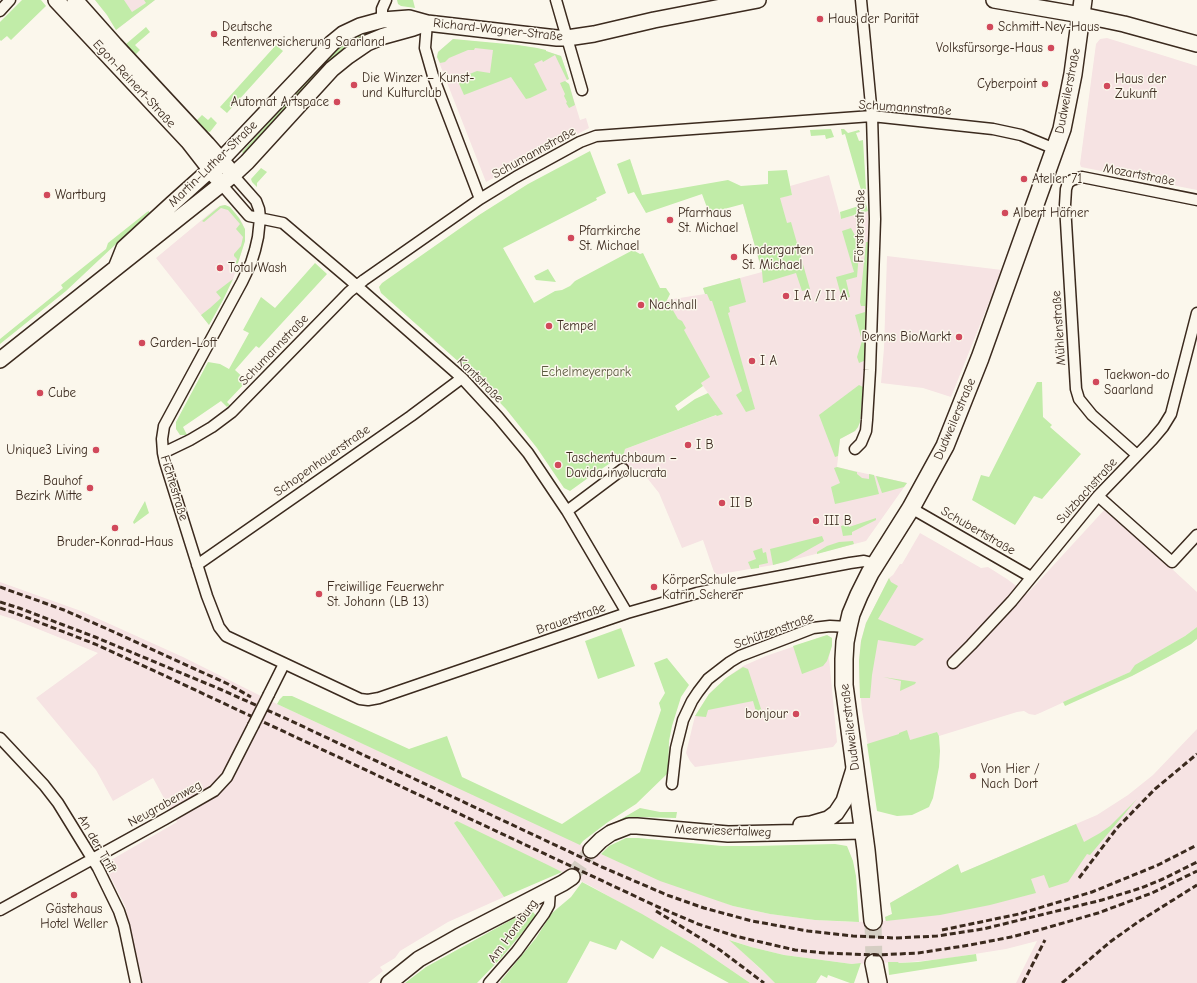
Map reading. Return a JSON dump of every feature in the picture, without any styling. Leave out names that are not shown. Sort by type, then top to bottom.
[{"type":"main road","name":"Egon-Reinert-Straße","points":[[56,0],[188,141],[216,165]]},
{"type":"main road","name":"Egon-Reinert-Straße","points":[[75,0],[216,165]]},
{"type":"main road","name":"Richard-Wagner-Straße","points":[[427,23],[567,38],[585,36],[654,20],[758,0]]},
{"type":"main road","points":[[994,0],[1082,7],[1124,24],[1197,44]]},
{"type":"main road","name":"Dudweilerstraße","points":[[873,921],[868,870],[844,685],[845,642],[848,627],[851,614],[859,595],[876,564],[911,508],[945,446],[993,324],[1026,227],[1062,129],[1068,102],[1082,7]]},
{"type":"main road","name":"Martin-Luther-Straße","points":[[116,268],[124,248],[216,165],[332,43],[344,34],[360,26],[382,20],[409,18],[427,23]]},
{"type":"main road","name":"Martin-Luther-Straße","points":[[0,360],[222,185],[247,162],[327,75],[348,56],[367,43],[384,36],[427,23]]},
{"type":"main road","name":"Fichtestraße","points":[[216,165],[233,175]]},
{"type":"main road","points":[[216,165],[222,185]]},
{"type":"main road","points":[[754,834],[770,828],[811,824],[828,819],[836,813],[844,801],[854,768]]},
{"type":"main road","name":"Meerwiesertalweg","points":[[591,850],[611,833],[629,826],[715,833],[754,834],[863,831]]},
{"type":"main road","points":[[388,983],[419,959],[572,877]]},
{"type":"main road","points":[[868,983],[874,964],[878,983]]},
{"type":"street","points":[[0,11],[10,0]]},
{"type":"street","points":[[382,20],[382,9],[386,0]]},
{"type":"street","points":[[556,0],[582,90]]},
{"type":"street","name":"Försterstraße","points":[[855,449],[861,443],[866,432],[870,370],[874,218],[872,116],[861,0]]},
{"type":"street","points":[[427,23],[425,48],[433,76],[480,199]]},
{"type":"street","name":"Schumannstraße","points":[[163,453],[212,427],[232,412],[356,286],[480,199],[516,177],[580,142],[596,136],[872,116],[993,129],[1025,137],[1055,149]]},
{"type":"street","name":"Fichtestraße","points":[[233,175],[256,201],[260,218],[258,237],[251,263],[242,282],[164,426],[162,439],[163,453],[197,565],[219,628],[226,636],[284,664]]},
{"type":"street","name":"Mozartstraße","points":[[1076,178],[1082,177],[1197,200]]},
{"type":"street","name":"Mühlenstraße","points":[[1076,178],[1068,183],[1065,205],[1076,389],[1079,400],[1087,409],[1137,455]]},
{"type":"street","points":[[222,185],[249,216],[260,218]]},
{"type":"street","name":"Kantstraße","points":[[260,218],[283,223],[462,378],[498,417],[528,453],[567,511],[627,613]]},
{"type":"street","name":"Sulzbachstraße","points":[[953,663],[971,646],[996,618],[1098,496],[1163,427],[1171,414],[1197,313]]},
{"type":"street","name":"Schopenhauerstraße","points":[[197,565],[411,416],[462,378]]},
{"type":"street","points":[[567,511],[623,469]]},
{"type":"street","points":[[1098,496],[1172,562],[1197,535]]},
{"type":"street","name":"Schubertstraße","points":[[911,508],[1031,577]]},
{"type":"street","name":"Brauerstraße","points":[[284,664],[360,700],[368,700],[384,696],[627,613],[692,594],[857,562],[864,561],[876,564]]},
{"type":"street","name":"Schützenstraße","points":[[672,784],[676,748],[683,720],[692,701],[708,679],[740,656],[801,632],[813,628],[830,626],[848,627]]},
{"type":"street","name":"Neugrabenweg","points":[[0,910],[214,791],[227,778],[284,664]]},
{"type":"street","name":"An der Trift","points":[[2,740],[44,785],[58,803],[92,859],[119,911],[124,926],[136,983]]},
{"type":"street","name":"Am Homburg","points":[[489,983],[517,951],[540,919],[549,905],[550,890]]},
{"type":"shaded area","points":[[95,0],[155,0],[116,30],[107,15]]},
{"type":"shaded area","points":[[1107,38],[1197,66],[1197,190],[1081,167],[1080,164],[1096,44],[1100,39]]},
{"type":"shaded area","points":[[453,39],[537,48],[561,56],[569,79],[565,81],[569,84],[580,120],[586,118],[589,128],[486,182],[437,57],[438,52]]},
{"type":"shaded area","points":[[829,175],[841,219],[868,211],[868,319],[860,422],[855,431],[840,439],[837,467],[907,483],[866,541],[773,565],[715,575],[703,540],[682,548],[659,493],[640,469],[623,469],[617,462],[622,462],[625,449],[722,413],[701,383],[709,377],[667,300],[705,294],[703,288],[762,272],[743,204],[792,195],[790,186]]},
{"type":"shaded area","points":[[225,205],[230,207],[243,224],[245,241],[233,279],[209,325],[156,258],[215,209]]},
{"type":"shaded area","points":[[887,256],[1002,270],[951,397],[923,388],[881,383],[884,348]]},
{"type":"shaded area","points":[[1106,508],[1197,592],[1197,627],[1185,636],[1136,665],[1130,672],[1035,715],[1024,711],[1017,712],[939,736],[937,732],[869,753],[859,679],[861,641],[866,623],[889,578],[893,575],[900,564],[902,564],[920,533],[981,568],[988,567],[1027,594]]},
{"type":"shaded area","points":[[0,582],[81,611],[183,657],[277,704],[608,857],[733,906],[770,914],[815,920],[853,922],[885,921],[885,917],[892,914],[890,903],[958,864],[961,873],[1097,815],[1128,795],[1153,775],[1197,729],[1197,983],[1016,983],[1037,941],[1006,949],[943,959],[899,963],[852,964],[784,955],[730,940],[775,983],[750,983],[693,944],[589,885],[454,823],[504,897],[448,922],[400,951],[395,958],[380,967],[383,971],[368,983],[143,983],[125,906],[104,864],[177,822],[153,778],[113,801],[96,770],[36,698],[98,653],[0,615]]},
{"type":"shaded area","points":[[827,635],[832,638],[829,658],[837,742],[833,747],[695,767],[686,753],[695,716],[709,694],[726,678],[743,666],[766,656]]},
{"type":"green space","points":[[22,0],[41,0],[46,6],[11,40],[7,36],[1,41],[0,22]]},
{"type":"green space","points":[[95,0],[124,0],[132,12],[146,3],[144,0],[155,0],[116,30],[107,15]]},
{"type":"green space","points":[[397,0],[413,0],[415,8],[401,6],[398,4]]},
{"type":"green space","points":[[146,27],[150,32],[135,45],[140,50],[135,55],[126,44]]},
{"type":"green space","points":[[379,28],[349,44],[245,155],[242,152],[294,95],[302,83],[341,45],[351,37],[362,32]]},
{"type":"green space","points":[[453,39],[518,45],[546,50],[561,56],[569,79],[567,80],[555,55],[543,62],[542,60],[534,64],[547,90],[530,98],[526,99],[511,77],[464,95],[457,79],[477,71],[490,73],[493,50],[475,48],[474,50],[468,50],[440,63],[437,57],[438,52]]},
{"type":"green space","points":[[276,45],[283,51],[227,113],[220,107]]},
{"type":"green space","points":[[565,81],[569,84],[575,105],[569,108],[560,83]]},
{"type":"green space","points":[[202,115],[208,120],[211,117],[217,123],[210,132],[206,131],[196,121]]},
{"type":"green space","points":[[831,129],[834,137],[826,139],[825,135],[811,136],[810,130]]},
{"type":"green space","points":[[841,129],[844,129],[848,133],[859,130],[860,132],[856,133],[859,141],[863,140],[866,189],[862,190],[868,211],[841,219],[840,212],[865,204],[845,134],[842,135]]},
{"type":"green space","name":"Echelmeyerpark","points":[[590,151],[606,193],[596,198],[597,200],[503,248],[534,303],[555,291],[562,290],[570,286],[575,281],[633,250],[640,254],[643,253],[660,288],[666,288],[670,294],[667,300],[678,319],[682,321],[686,328],[684,330],[710,377],[701,383],[703,386],[675,406],[678,411],[695,399],[708,393],[723,414],[716,415],[625,449],[622,462],[612,462],[570,491],[564,488],[537,448],[506,409],[469,371],[381,293],[379,287],[382,283],[479,215],[528,184]]},
{"type":"green space","points":[[630,159],[642,195],[728,180],[741,186],[768,184],[768,171],[787,170],[792,195],[780,198],[787,223],[791,222],[810,289],[802,291],[796,273],[763,283],[762,271],[743,204],[709,213],[702,194],[646,213],[634,192],[628,194],[617,164]]},
{"type":"green space","points":[[261,168],[267,172],[257,183],[257,187],[251,179]]},
{"type":"green space","points":[[225,205],[230,207],[239,218],[245,229],[245,241],[237,266],[234,268],[237,259],[234,254],[241,246],[243,237],[236,229],[240,224],[228,210],[221,208],[204,222],[202,221],[220,206]]},
{"type":"green space","points":[[149,211],[149,213],[66,291],[0,344],[0,339],[63,288],[61,285],[106,249],[108,243]]},
{"type":"green space","points":[[851,228],[858,241],[860,241],[857,277],[846,280],[850,297],[842,299],[836,277],[854,272],[842,231]]},
{"type":"green space","points":[[866,242],[868,242],[868,319],[866,360],[859,363],[857,357],[862,341],[855,315],[865,312],[865,306],[861,306],[860,302]]},
{"type":"green space","points":[[315,263],[327,274],[259,348],[256,346],[235,370],[247,381],[227,402],[230,405],[227,407],[221,401],[183,427],[187,435],[180,435],[176,429],[176,422],[208,362],[220,364],[229,369],[249,333],[243,330],[261,297],[275,308]]},
{"type":"green space","points":[[548,269],[556,282],[536,280],[534,276]]},
{"type":"green space","points":[[740,278],[746,302],[729,307],[730,312],[728,313],[755,409],[746,412],[736,395],[742,391],[712,301],[710,301],[707,294],[705,294],[703,288]]},
{"type":"green space","points":[[233,279],[209,325],[201,315],[221,298],[216,292]]},
{"type":"green space","points":[[1037,382],[1042,382],[1043,417],[1052,425],[1050,427],[1081,454],[1042,499],[1034,496],[1015,525],[972,500],[981,475],[989,477]]},
{"type":"green space","points":[[859,385],[863,387],[860,422],[855,431],[840,439],[838,456],[835,457],[819,415]]},
{"type":"green space","points":[[837,467],[857,472],[857,474],[862,478],[869,479],[869,474],[874,475],[879,494],[835,504],[831,487],[840,483],[834,468]]},
{"type":"green space","points":[[876,476],[907,483],[904,487],[882,493]]},
{"type":"green space","points":[[145,501],[149,513],[134,524],[133,522]]},
{"type":"green space","points":[[876,518],[876,520],[852,532],[852,535],[843,536],[841,526],[848,524],[849,527]]},
{"type":"green space","points":[[822,536],[824,541],[788,561],[773,565],[770,549]]},
{"type":"green space","points":[[853,541],[854,544],[817,554],[817,552],[827,546],[839,542]]},
{"type":"green space","points":[[762,548],[763,553],[766,552],[768,563],[759,565],[759,568],[751,569],[748,562],[756,559],[753,551]]},
{"type":"green space","points":[[889,578],[891,582],[898,586],[878,619],[924,639],[915,646],[878,640],[870,698],[860,698],[859,661],[861,641],[866,623]]},
{"type":"green space","points":[[1197,627],[1197,639],[1191,644],[1132,676],[1065,706],[1063,702],[1130,672],[1135,665],[1185,636]]},
{"type":"green space","points":[[621,628],[635,666],[598,679],[585,641]]},
{"type":"green space","points":[[827,635],[832,638],[832,646],[827,661],[823,666],[802,674],[793,646]]},
{"type":"green space","points":[[667,658],[689,685],[681,697],[672,726],[669,741],[668,773],[636,804],[608,822],[580,845],[277,704],[283,696],[292,696],[409,749],[447,736],[462,777],[562,824],[640,772],[661,710],[659,703],[665,693],[654,663]]},
{"type":"green space","points":[[743,667],[748,669],[763,715],[757,715],[753,701],[708,710],[706,717],[695,716],[709,694],[726,678]]},
{"type":"green space","points":[[883,677],[916,682],[915,684],[900,691],[901,681]]},
{"type":"green space","points":[[907,730],[910,740],[937,732],[939,736],[940,751],[939,767],[933,798],[929,807],[912,815],[897,816],[877,811],[867,744]]},
{"type":"green space","points":[[1137,799],[1090,855],[1087,854],[1068,882],[1049,888],[1044,875],[1031,879],[1036,893],[990,905],[940,915],[886,921],[885,917],[892,914],[890,903],[958,864],[961,873],[1076,824],[1084,842],[1110,826]]},
{"type":"green space","points":[[640,808],[660,812],[677,812],[676,818],[638,817],[616,822]]},
{"type":"green space","points":[[457,821],[562,872],[504,897],[454,823]]},
{"type":"green space","points":[[626,838],[722,846],[835,844],[847,846],[853,861],[856,876],[859,922],[815,920],[770,914],[733,906],[660,881],[601,854],[609,846]]},
{"type":"green space","points":[[582,882],[642,914],[693,944],[750,983],[729,983],[661,946],[653,959],[621,940],[616,950],[590,941],[567,983],[501,983],[500,982],[536,938],[552,913],[571,897]]},
{"type":"green space","points":[[531,909],[536,916],[502,957],[477,983],[405,983],[426,967]]},
{"type":"green space","points":[[729,940],[784,955],[852,964],[861,963],[854,983],[828,975],[827,978],[821,975],[816,983],[775,983]]},
{"type":"green space","points":[[976,954],[977,961],[889,975],[888,962],[918,962]]},
{"type":"tunnel","points":[[572,877],[591,850]]},
{"type":"tunnel","points":[[873,921],[874,963]]},
{"type":"railway","points":[[0,587],[64,610],[228,684],[251,697]]},
{"type":"railway","points":[[0,602],[95,637],[222,690],[602,867],[667,895],[704,908],[752,921],[808,931],[853,936],[895,938],[937,936],[983,929],[1102,900],[1141,888],[1197,862]]},
{"type":"railway","points":[[0,608],[95,644],[159,673],[656,906],[698,924],[735,936],[795,950],[877,955],[918,953],[1011,937],[1098,913],[1152,893],[1197,871]]},
{"type":"railway","points":[[1079,878],[1117,828],[1155,789],[1197,754]]},
{"type":"railway","points":[[942,930],[1019,914],[1092,892],[1158,865],[1197,845]]},
{"type":"railway","points":[[1062,983],[1110,942],[1138,922],[1197,885]]},
{"type":"railway","points":[[656,911],[720,950],[764,983]]},
{"type":"railway","points":[[1023,983],[1045,940]]},
{"type":"place","name":"Haus der Parität","points":[[820,19]]},
{"type":"place","name":"Schmitt-Ney-Haus","points":[[990,27]]},
{"type":"place","name":"Deutsche Rentenversicherung Saarland","points":[[214,34]]},
{"type":"place","name":"Volksfürsorge-Haus","points":[[1051,48]]},
{"type":"place","name":"Cyberpoint","points":[[1045,84]]},
{"type":"place","name":"Die Winzer – Kunst- und Kulturclub","points":[[354,85]]},
{"type":"place","name":"Haus der Zukunft","points":[[1107,86]]},
{"type":"place","name":"Automat Artspace","points":[[337,102]]},
{"type":"place","name":"Atelier 71","points":[[1024,179]]},
{"type":"place","name":"Wartburg","points":[[47,195]]},
{"type":"place","name":"Albert Häfner","points":[[1005,213]]},
{"type":"place","name":"Pfarrhaus St. Michael","points":[[670,220]]},
{"type":"place","name":"Pfarrkirche St. Michael","points":[[571,238]]},
{"type":"place","name":"Kindergarten St. Michael","points":[[734,257]]},
{"type":"place","name":"Total Wash","points":[[220,268]]},
{"type":"place","name":"I A / II A","points":[[786,296]]},
{"type":"place","name":"Nachhall","points":[[641,305]]},
{"type":"place","name":"Tempel","points":[[549,326]]},
{"type":"place","name":"Denns BioMarkt","points":[[959,337]]},
{"type":"place","name":"Garden-Loft","points":[[142,343]]},
{"type":"place","name":"I A","points":[[752,361]]},
{"type":"place","name":"Taekwon-do Saarland","points":[[1096,382]]},
{"type":"place","name":"Cube","points":[[40,393]]},
{"type":"place","name":"I B","points":[[688,445]]},
{"type":"place","name":"Unique3 Living","points":[[96,450]]},
{"type":"place","name":"Taschentuchbaum – Davida involucrata","points":[[558,465]]},
{"type":"place","name":"Bauhof Bezirk Mitte","points":[[90,488]]},
{"type":"place","name":"II B","points":[[722,503]]},
{"type":"place","name":"III B","points":[[816,521]]},
{"type":"place","name":"Bruder-Konrad-Haus","points":[[115,528]]},
{"type":"place","name":"KörperSchule Katrin Scherer","points":[[654,587]]},
{"type":"place","name":"Freiwillige Feuerwehr St. Johann (LB 13)","points":[[319,594]]},
{"type":"place","name":"bonjour","points":[[796,714]]},
{"type":"place","name":"Von Hier / Nach Dort","points":[[973,776]]},
{"type":"place","name":"Gästehaus Hotel Weller","points":[[74,895]]}]
